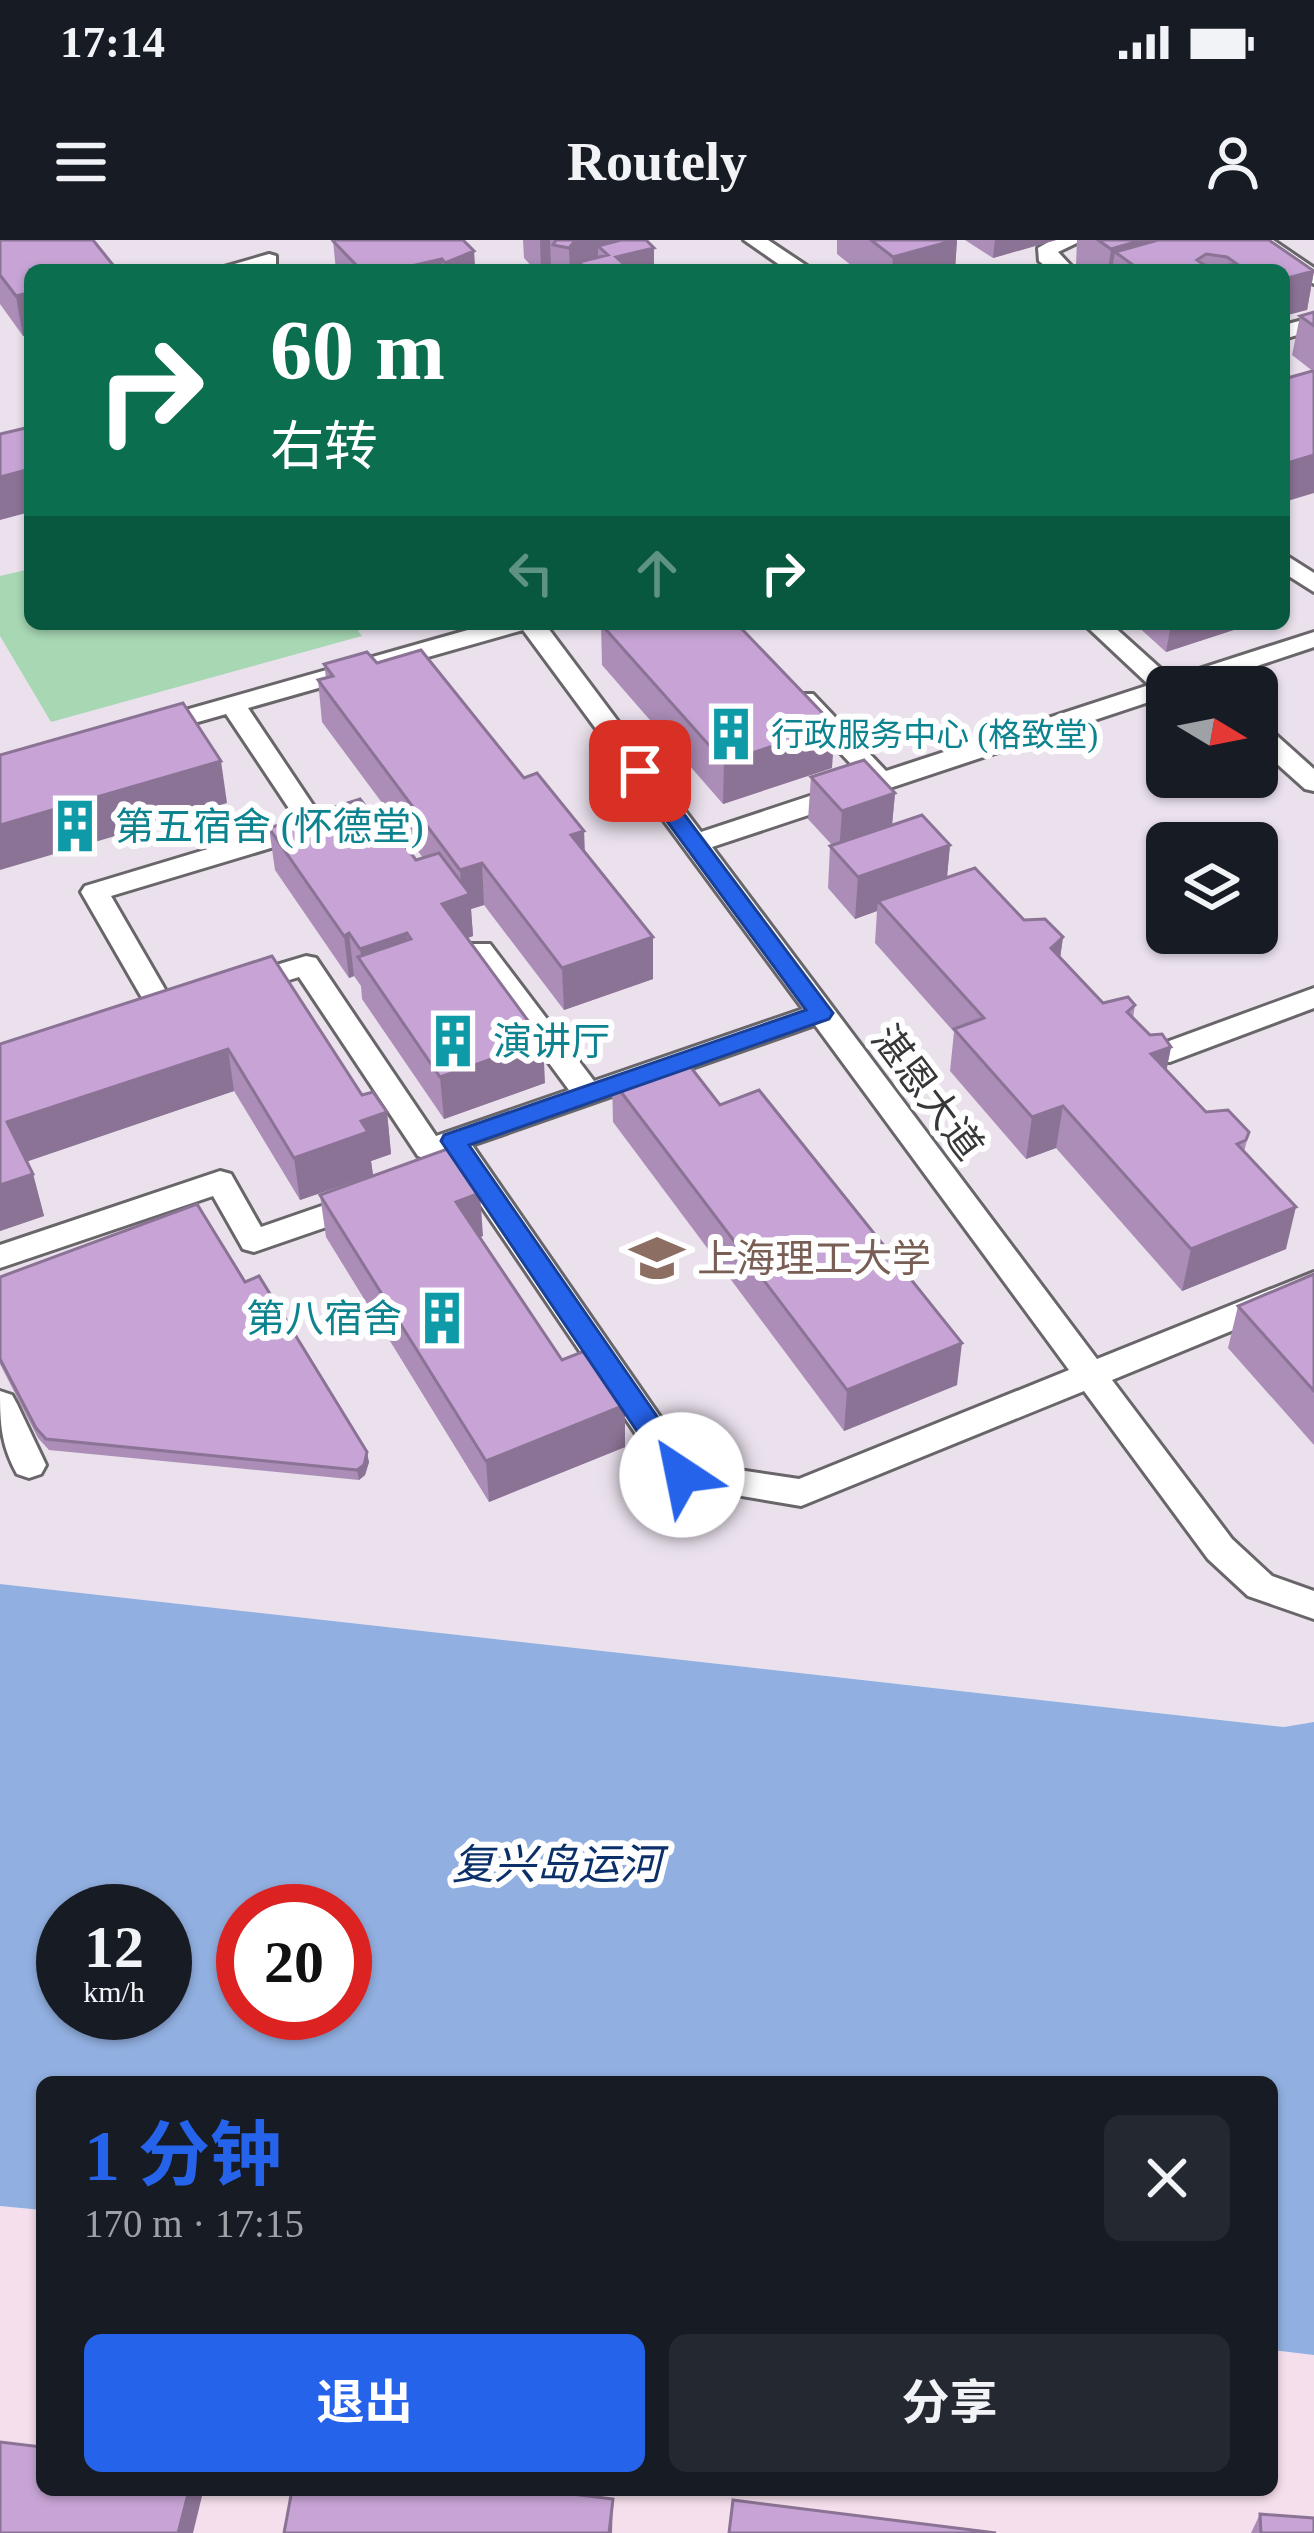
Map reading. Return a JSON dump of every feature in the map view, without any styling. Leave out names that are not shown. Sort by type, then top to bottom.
[{"type":"lane","points":[[254,240],[272,264]]},
{"type":"lane","points":[[754,240],[792,264]]},
{"type":"lane","points":[[1056,264],[1046,257],[1048,248],[1073,240]]},
{"type":"lane","points":[[1259,240],[1314,278]]},
{"type":"lane","points":[[1290,566],[1314,585]]},
{"type":"lane","points":[[125,734],[471,630]]},
{"type":"lane","name":"湛恩大道","points":[[536,630],[1220,1549],[1260,1586],[1314,1605]]},
{"type":"lane","points":[[1103,630],[1146,668]]},
{"type":"lane","points":[[1243,666],[1314,639]]},
{"type":"lane","points":[[779,674],[881,782]]},
{"type":"lane","points":[[694,843],[1146,694]]},
{"type":"lane","points":[[232,704],[314,826],[95,892],[145,1001],[163,1010],[306,965],[429,1149],[462,1153],[682,1475],[801,1493],[1314,1284]]},
{"type":"lane","points":[[1278,751],[1314,783]]},
{"type":"lane","points":[[480,950],[588,1094]]},
{"type":"lane","points":[[1160,1055],[1314,997]]},
{"type":"lane","points":[[428,1180],[462,1153],[588,1094],[821,1013]]},
{"type":"lane","points":[[0,1257],[220,1182],[254,1241],[387,1194]]},
{"type":"lane","points":[[0,1404],[29,1465]]},
{"type":"shaded area","name":"上海理工大学","points":[[0,240],[1314,240],[1314,1722],[1285,1727],[0,1584]]},
{"type":"shaded area","points":[[0,2206],[36,2209],[36,2496],[1278,2496],[1278,2351],[1314,2355],[1314,2533],[0,2533]]},
{"type":"green space","points":[[24,570],[24,630],[358,630],[362,636],[51,722],[0,636],[0,576]]},
{"type":"water","name":"复兴岛运河","points":[[0,1584],[1284,1727],[1314,1722],[1314,2355],[1278,2351],[1278,2076],[36,2076],[36,2209],[0,2206]]},
{"type":"building","points":[[0,240],[93,240],[112,264],[24,264],[24,294],[16,296],[0,275]]},
{"type":"building","points":[[463,240],[474,251],[445,263],[442,259],[420,264],[355,264],[333,241]]},
{"type":"building","points":[[556,240],[585,240],[569,248],[553,245]]},
{"type":"building","points":[[646,240],[654,248],[616,257],[624,264],[579,262],[608,255],[598,246]]},
{"type":"building","points":[[871,240],[955,240],[893,257]]},
{"type":"building","points":[[1098,240],[1142,240],[1111,249]]},
{"type":"building","points":[[1158,240],[1269,240],[1314,271],[1290,277],[1290,264],[1237,264],[1206,254],[1197,260],[1203,264],[1132,264],[1115,252]]},
{"type":"building","points":[[1314,312],[1314,326],[1300,316]]},
{"type":"building","points":[[1314,372],[1314,455],[1290,462],[1290,377]]},
{"type":"building","points":[[24,428],[24,471],[0,477],[0,434]]},
{"type":"building","points":[[606,630],[743,630],[835,726],[724,762]]},
{"type":"building","points":[[421,650],[524,778],[537,773],[584,831],[571,835],[653,937],[562,968],[482,863],[460,870],[318,680],[333,676],[324,664],[367,652],[377,663]]},
{"type":"building","points":[[183,703],[221,761],[0,825],[0,755]]},
{"type":"building","points":[[864,760],[895,793],[842,811],[811,777]]},
{"type":"building","points":[[360,799],[375,819],[383,817],[416,860],[439,853],[470,894],[442,904],[543,1041],[440,1077],[358,957],[411,939],[407,933],[360,949],[349,933],[344,936],[269,828]]},
{"type":"building","points":[[922,815],[950,845],[858,877],[830,846]]},
{"type":"building","points":[[975,868],[1024,920],[1045,919],[1063,937],[1051,948],[1103,1003],[1128,997],[1135,1005],[1127,1012],[1150,1035],[1162,1034],[1171,1047],[1151,1054],[1206,1112],[1228,1110],[1249,1132],[1237,1144],[1296,1207],[1191,1249],[1063,1106],[1032,1117],[954,1029],[984,1018],[878,901]]},
{"type":"building","points":[[272,956],[362,1095],[373,1092],[387,1112],[361,1121],[368,1132],[294,1158],[228,1049],[7,1122],[33,1174],[0,1185],[0,1044]]},
{"type":"building","points":[[682,1056],[720,1105],[759,1090],[962,1343],[847,1390],[612,1080]]},
{"type":"building","name":"第八宿舍","points":[[450,1148],[480,1193],[456,1202],[562,1360],[587,1350],[625,1405],[486,1461],[320,1195]]},
{"type":"building","points":[[197,1204],[245,1282],[259,1276],[367,1452],[364,1465],[357,1470],[46,1439],[36,1428],[0,1359],[0,1277]]},
{"type":"building","points":[[1314,1274],[1314,1391],[1238,1306]]},
{"type":"building","points":[[0,2442],[36,2446],[36,2496],[187,2496],[178,2533],[0,2533]]},
{"type":"building","points":[[291,2496],[613,2499],[609,2533],[284,2533]]},
{"type":"building","points":[[733,2500],[996,2533],[729,2533]]},
{"type":"building","points":[[1260,2514],[1314,2518],[1314,2533],[1261,2533]]},
{"type":"place","name":"行政服务中心 (格致堂)","points":[[731,734]]},
{"type":"place","name":"第五宿舍 (怀德堂)","points":[[75,826]]},
{"type":"place","name":"演讲厅","points":[[453,1041]]},
{"type":"place","name":"上海理工大学","points":[[657,1258]]},
{"type":"place","name":"第八宿舍","points":[[442,1318]]},
{"type":"route","points":[[640,771],[821,1013],[453,1141],[682,1475]]}]
